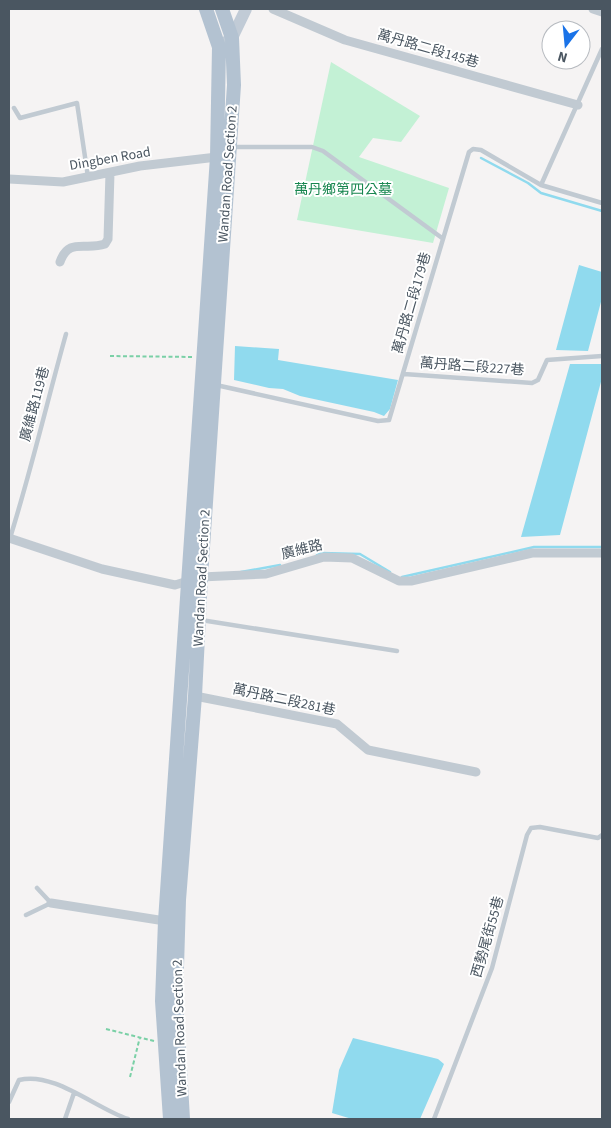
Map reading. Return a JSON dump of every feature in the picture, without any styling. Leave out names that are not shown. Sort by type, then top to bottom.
[{"type":"main road","points":[[206,9],[213,28]]},
{"type":"main road","name":"Wandan Road Section 2","points":[[219,47],[232,38],[246,9]]},
{"type":"main road","name":"Wandan Road Section 2","points":[[170,1119],[162,1001],[195,696],[192,619],[188,583],[217,157],[219,47],[213,28],[226,12]]},
{"type":"main road","name":"Wandan Road Section 2","points":[[183,1119],[172,922],[192,619],[201,577],[234,85],[232,38],[226,12]]},
{"type":"street","name":"萬丹路二段145巷","points":[[273,9],[345,40],[578,105]]},
{"type":"street","points":[[593,9],[602,12]]},
{"type":"street","name":"Dingben Road","points":[[9,179],[63,182],[110,174],[140,166],[217,157]]},
{"type":"street","points":[[60,262],[64,252],[71,247],[106,244],[108,239],[110,174]]},
{"type":"street","name":"廣維路","points":[[9,538],[117,572],[175,585],[188,583],[201,577],[266,574],[324,557],[352,558],[399,581],[411,581],[532,554],[602,552]]},
{"type":"street","name":"萬丹路二段281巷","points":[[195,696],[337,724],[368,750],[476,772]]},
{"type":"street","points":[[51,903],[172,922]]},
{"type":"lane","points":[[541,185],[602,49]]},
{"type":"lane","points":[[14,108],[20,118],[77,103],[88,177]]},
{"type":"lane","name":"萬丹路二段179巷","points":[[230,147],[312,147],[323,151],[442,238]]},
{"type":"lane","name":"萬丹路二段179巷","points":[[404,374],[442,238],[469,152],[474,149],[481,150],[541,185],[602,203]]},
{"type":"lane","name":"廣維路119巷","points":[[9,538],[28,480],[36,441],[66,334]]},
{"type":"lane","name":"萬丹路二段227巷","points":[[214,385],[378,421],[389,420],[404,374],[532,383],[538,380],[547,360],[602,356]]},
{"type":"lane","points":[[192,619],[397,651]]},
{"type":"lane","name":"西勢尾街55巷","points":[[434,1119],[492,968],[527,835],[531,828],[540,827],[598,838],[602,835]]},
{"type":"lane","points":[[26,914],[51,903],[36,888]]},
{"type":"lane","points":[[9,1102],[19,1080],[37,1078],[74,1093],[125,1119]]},
{"type":"lane","points":[[65,1119],[74,1093]]},
{"type":"path","points":[[110,356],[203,356]]},
{"type":"path","points":[[106,1029],[165,1044]]},
{"type":"path","points":[[130,1077],[140,1038]]},
{"type":"green space","name":"萬丹鄉第四公墓","points":[[331,62],[420,116],[401,142],[373,138],[359,157],[449,188],[433,243],[297,220]]},
{"type":"water","points":[[579,265],[602,272],[602,298],[588,351],[556,350]]},
{"type":"water","points":[[235,346],[279,349],[278,360],[398,380],[390,409],[384,416],[374,412],[300,396],[283,389],[269,388],[234,380]]},
{"type":"water","points":[[570,364],[602,364],[602,378],[560,535],[521,537]]},
{"type":"water","points":[[353,1038],[438,1059],[444,1064],[420,1119],[352,1119],[332,1113],[339,1070]]},
{"type":"waterway","points":[[481,158],[528,183],[541,193],[602,211]]},
{"type":"waterway","points":[[402,577],[534,547],[602,547]]},
{"type":"waterway","points":[[317,555],[322,553],[360,554],[390,572]]},
{"type":"waterway","points":[[241,572],[280,565]]}]
